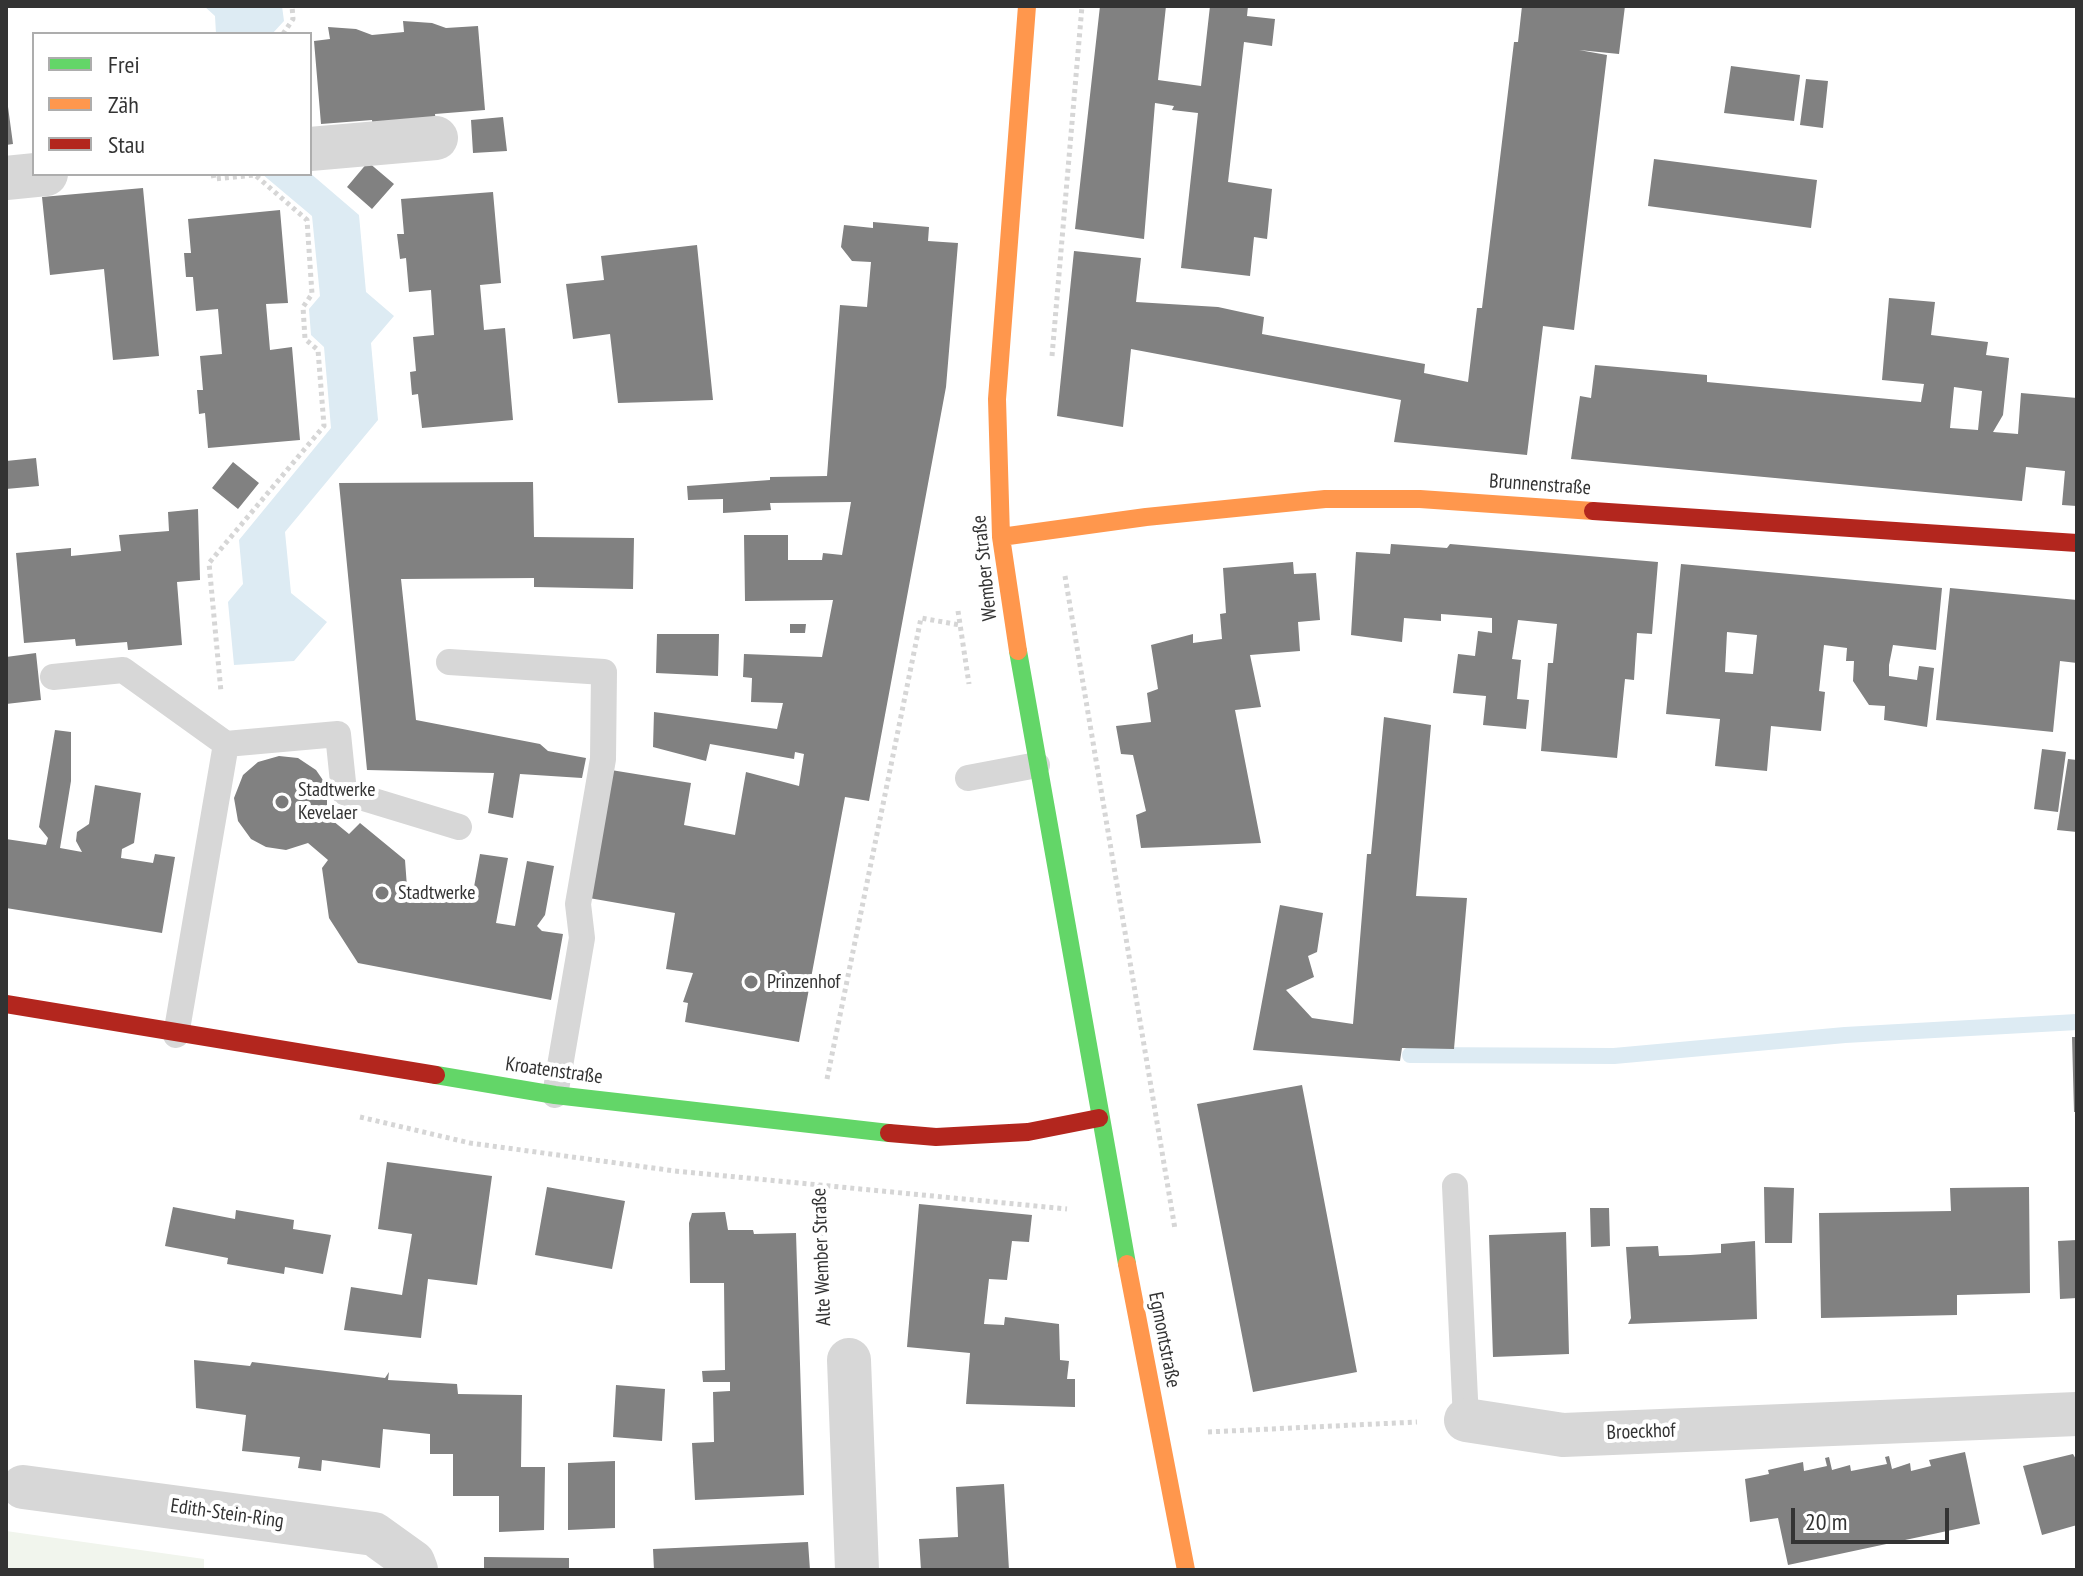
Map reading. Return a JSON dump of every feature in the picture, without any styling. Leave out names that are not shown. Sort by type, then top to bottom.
[{"type":"street","name":"Wember Straße","points":[[1027,6],[1000,328],[997,412],[1001,537],[1012,619],[1099,1118]]},
{"type":"street","points":[[312,149],[436,138]]},
{"type":"street","points":[[6,178],[32,175]]},
{"type":"street","name":"Brunnenstraße","points":[[1001,537],[1146,517],[1325,499],[1420,499],[2077,543]]},
{"type":"street","name":"Kroatenstraße","points":[[6,1004],[176,1035],[555,1095],[818,1126],[936,1137],[1028,1132],[1099,1118]]},
{"type":"street","name":"Egmontstraße","points":[[1099,1118],[1186,1570]]},
{"type":"street","points":[[849,1360],[857,1570]]},
{"type":"street","name":"Broeckhof","points":[[1466,1420],[1563,1435],[2077,1414]]},
{"type":"street","name":"Edith-Stein-Ring","points":[[23,1487],[374,1534],[413,1562],[416,1570]]},
{"type":"lane","points":[[449,662],[604,672],[603,759],[578,904],[582,938],[555,1095]]},
{"type":"lane","points":[[53,677],[123,670],[226,744],[338,734],[344,792],[459,827]]},
{"type":"lane","points":[[176,1035],[226,744]]},
{"type":"lane","points":[[968,778],[1037,765]]},
{"type":"lane","points":[[1455,1186],[1466,1420]]},
{"type":"path","points":[[284,32],[293,19],[292,6]]},
{"type":"path","points":[[1052,360],[1082,6]]},
{"type":"path","points":[[213,176],[214,179],[245,176]]},
{"type":"path","points":[[226,744],[209,563],[324,426],[318,350],[305,339],[303,307],[312,294],[307,220],[256,176]]},
{"type":"path","points":[[1057,530],[1176,1241]]},
{"type":"path","points":[[1012,619],[1071,610]]},
{"type":"path","name":"Alte Wember Straße","points":[[849,1360],[823,1334],[818,1126],[921,618],[958,626],[1012,619]]},
{"type":"path","points":[[1207,1432],[1466,1420]]},
{"type":"shaded area","points":[[204,6],[282,6],[284,21],[274,32],[216,32],[215,16]]},
{"type":"shaded area","points":[[312,175],[359,215],[366,292],[394,316],[371,343],[378,420],[285,532],[291,593],[327,622],[294,661],[234,665],[228,602],[243,584],[239,540],[331,428],[324,347],[311,335],[309,309],[320,296],[312,216],[264,176]]},
{"type":"shaded area","points":[[6,1531],[204,1559],[204,1570],[6,1570]]},
{"type":"building","points":[[1100,6],[1166,6],[1158,80],[1201,86],[1210,6],[1248,6],[1247,16],[1275,19],[1272,46],[1244,42],[1228,182],[1272,189],[1267,239],[1254,237],[1250,276],[1181,268],[1198,113],[1172,110],[1174,106],[1155,103],[1144,239],[1075,229]]},
{"type":"building","points":[[1522,6],[1625,6],[1619,54],[1579,50],[1607,55],[1574,330],[1543,326],[1527,455],[1394,442],[1401,400],[1131,349],[1123,427],[1057,416],[1074,251],[1141,258],[1136,302],[1218,307],[1264,317],[1262,334],[1425,364],[1424,373],[1468,382],[1477,308],[1482,308],[1514,42],[1518,42]]},
{"type":"building","points":[[403,21],[432,23],[446,28],[478,26],[485,110],[435,114],[436,124],[373,129],[372,120],[321,124],[314,41],[330,39],[328,27],[356,29],[372,35],[404,32]]},
{"type":"building","points":[[1731,66],[1800,75],[1794,121],[1724,113]]},
{"type":"building","points":[[1806,79],[1828,81],[1823,128],[1800,125]]},
{"type":"building","points":[[6,92],[13,144],[6,145]]},
{"type":"building","points":[[503,117],[507,151],[473,153],[471,120]]},
{"type":"building","points":[[1654,159],[1817,180],[1811,228],[1648,206]]},
{"type":"building","points":[[368,162],[394,184],[372,209],[347,187]]},
{"type":"building","points":[[143,188],[159,356],[113,360],[104,269],[50,275],[42,197]]},
{"type":"building","points":[[493,192],[501,283],[480,285],[484,330],[505,328],[513,420],[422,428],[418,394],[412,395],[410,372],[416,371],[413,337],[434,335],[431,290],[409,292],[406,258],[400,259],[397,234],[404,234],[401,199]]},
{"type":"building","points":[[280,210],[288,303],[266,304],[270,350],[292,347],[300,440],[208,448],[205,413],[199,414],[197,390],[203,390],[200,356],[222,354],[218,309],[196,311],[193,277],[186,277],[184,253],[191,253],[188,219]]},
{"type":"building","points":[[873,222],[929,227],[928,241],[958,243],[946,387],[869,801],[845,797],[799,1042],[685,1022],[688,1003],[683,1002],[693,973],[666,969],[675,913],[589,898],[611,770],[691,783],[684,825],[735,835],[746,772],[799,786],[804,754],[795,752],[794,759],[710,744],[706,761],[653,747],[654,712],[777,729],[783,703],[751,702],[752,678],[743,677],[744,654],[822,657],[833,600],[745,601],[744,535],[788,535],[788,560],[822,560],[823,553],[842,555],[851,502],[770,503],[771,510],[723,513],[723,499],[688,500],[687,486],[770,480],[770,477],[827,476],[840,305],[867,307],[871,262],[852,261],[841,247],[844,225],[873,228]]},
{"type":"building","points":[[697,245],[713,400],[618,403],[610,334],[573,339],[566,284],[604,280],[601,256]]},
{"type":"building","points":[[1889,298],[1935,302],[1931,335],[1988,342],[1986,355],[2009,358],[2003,415],[1993,432],[2018,434],[2021,393],[2077,398],[2077,506],[2062,505],[2065,471],[2026,467],[2022,501],[1571,459],[1580,396],[1591,398],[1595,365],[1707,375],[1707,382],[1921,402],[1924,384],[1882,380]],"holes":[[[1954,387],[1982,391],[1978,430],[1950,428]]]},
{"type":"building","points":[[36,458],[39,486],[6,489],[6,461]]},
{"type":"building","points":[[233,462],[259,483],[238,509],[212,488]]},
{"type":"building","points":[[533,482],[534,537],[634,538],[633,589],[534,587],[534,578],[401,579],[416,720],[540,744],[548,751],[586,758],[582,778],[520,774],[513,818],[488,813],[494,773],[367,770],[339,483]]},
{"type":"building","points":[[198,509],[200,580],[177,582],[182,645],[128,650],[127,642],[76,646],[75,639],[24,643],[16,553],[71,548],[71,556],[121,551],[119,535],[169,531],[168,512]]},
{"type":"building","points":[[1391,544],[1447,548],[1450,544],[1658,562],[1652,634],[1637,633],[1634,680],[1625,679],[1617,758],[1541,751],[1548,663],[1553,663],[1557,624],[1518,620],[1512,659],[1521,660],[1517,699],[1529,700],[1526,729],[1483,725],[1486,696],[1453,693],[1458,654],[1475,656],[1478,631],[1492,633],[1492,618],[1441,614],[1441,621],[1404,618],[1402,642],[1351,635],[1356,552],[1390,554]]},
{"type":"building","points":[[1293,562],[1294,574],[1316,573],[1320,620],[1298,622],[1300,651],[1250,655],[1261,707],[1235,710],[1261,843],[1141,848],[1136,815],[1146,811],[1133,755],[1121,754],[1116,726],[1151,722],[1147,693],[1158,689],[1151,645],[1193,634],[1193,643],[1222,639],[1220,614],[1226,613],[1223,568]]},
{"type":"building","points":[[1681,564],[1942,588],[1936,650],[1893,645],[1889,665],[1889,676],[1917,680],[1919,666],[1934,668],[1927,727],[1884,720],[1885,706],[1869,705],[1853,681],[1854,661],[1846,661],[1847,648],[1824,645],[1819,691],[1825,692],[1821,731],[1771,726],[1767,771],[1715,766],[1720,719],[1666,714]],"holes":[[[1727,632],[1757,635],[1753,674],[1725,672]]]},
{"type":"building","points":[[1950,588],[2077,600],[2077,663],[2060,661],[2053,732],[1936,720]]},
{"type":"building","points":[[790,624],[806,624],[805,633],[790,633]]},
{"type":"building","points":[[657,634],[719,634],[718,676],[656,673]]},
{"type":"building","points":[[36,653],[41,700],[6,704],[6,657]]},
{"type":"building","points":[[1384,717],[1431,725],[1416,896],[1467,898],[1454,1049],[1402,1048],[1400,1061],[1253,1050],[1280,905],[1323,913],[1317,952],[1308,956],[1314,977],[1286,990],[1312,1018],[1353,1024],[1367,854],[1371,854]]},
{"type":"building","points":[[55,730],[71,732],[71,781],[60,848],[82,852],[76,841],[77,832],[89,824],[95,785],[141,793],[134,843],[122,849],[121,858],[153,863],[155,854],[175,857],[162,933],[6,908],[6,839],[46,845],[48,838],[39,827]]},
{"type":"building","points":[[2042,749],[2066,752],[2058,812],[2034,809]]},
{"type":"building","points":[[279,756],[298,758],[316,770],[327,786],[327,816],[349,834],[360,823],[405,860],[407,887],[472,898],[480,854],[508,858],[496,923],[515,926],[527,861],[554,866],[545,915],[537,926],[542,931],[563,934],[551,1000],[358,963],[329,918],[322,868],[328,860],[308,843],[286,850],[266,847],[251,839],[238,821],[234,798],[243,775],[258,762]]},
{"type":"building","points":[[2068,759],[2077,760],[2077,832],[2057,830]]},
{"type":"building","points":[[2072,1037],[2077,1037],[2077,1112],[2074,1112]]},
{"type":"building","points":[[1302,1085],[1357,1372],[1253,1392],[1197,1104]]},
{"type":"building","points":[[387,1162],[492,1176],[477,1285],[428,1279],[421,1338],[344,1330],[351,1287],[402,1295],[412,1234],[378,1229]]},
{"type":"building","points":[[547,1187],[625,1201],[612,1269],[535,1255]]},
{"type":"building","points":[[1764,1187],[1794,1188],[1792,1243],[1765,1243]]},
{"type":"building","points":[[2029,1187],[2030,1293],[1957,1295],[1957,1315],[1821,1318],[1819,1213],[1951,1211],[1950,1188]]},
{"type":"building","points":[[919,1204],[1032,1215],[1029,1242],[1012,1241],[1007,1280],[989,1279],[984,1324],[1004,1325],[1005,1317],[1059,1324],[1060,1360],[1069,1361],[1067,1379],[1075,1379],[1075,1407],[966,1404],[970,1353],[907,1347]]},
{"type":"building","points":[[173,1207],[235,1219],[236,1210],[294,1220],[293,1229],[331,1235],[323,1274],[285,1267],[284,1274],[227,1264],[228,1258],[165,1246]]},
{"type":"building","points":[[1590,1208],[1609,1208],[1610,1246],[1591,1247]]},
{"type":"building","points":[[725,1212],[728,1230],[753,1230],[754,1234],[796,1233],[804,1495],[695,1500],[692,1443],[714,1442],[713,1392],[730,1391],[730,1382],[703,1382],[702,1371],[725,1370],[724,1283],[690,1283],[689,1223],[692,1213]]},
{"type":"building","points":[[1566,1232],[1569,1354],[1493,1357],[1489,1235]]},
{"type":"building","points":[[2077,1240],[2077,1298],[2060,1299],[2058,1241]]},
{"type":"building","points":[[1755,1241],[1757,1319],[1628,1324],[1631,1318],[1626,1247],[1658,1246],[1659,1256],[1690,1255],[1721,1253],[1721,1244]]},
{"type":"building","points":[[194,1360],[250,1366],[252,1362],[385,1378],[389,1372],[388,1380],[457,1384],[458,1394],[522,1395],[521,1467],[545,1467],[544,1530],[499,1532],[499,1496],[453,1496],[453,1454],[430,1454],[430,1434],[383,1429],[380,1468],[322,1460],[321,1471],[298,1468],[300,1457],[242,1451],[246,1415],[196,1408]]},
{"type":"building","points":[[616,1385],[665,1389],[662,1441],[613,1437]]},
{"type":"building","points":[[1965,1452],[1980,1524],[1788,1565],[1778,1518],[1750,1522],[1745,1479],[1769,1474],[1768,1470],[1803,1462],[1804,1471],[1827,1466],[1825,1458],[1829,1457],[1832,1470],[1850,1465],[1851,1471],[1887,1464],[1885,1457],[1889,1456],[1892,1469],[1910,1463],[1911,1471],[1931,1466],[1929,1460]]},
{"type":"building","points":[[2073,1454],[2077,1461],[2077,1525],[2042,1535],[2023,1466]]},
{"type":"building","points":[[615,1461],[615,1528],[568,1530],[568,1463]]},
{"type":"building","points":[[1004,1484],[1009,1570],[921,1570],[919,1539],[958,1537],[956,1487]]},
{"type":"building","points":[[808,1542],[810,1570],[654,1570],[653,1549]]},
{"type":"building","points":[[484,1557],[569,1558],[569,1570],[484,1570]]},
{"type":"waterway","points":[[1410,1055],[1614,1056],[1845,1035],[2077,1022]]},
{"type":"traffic: fast","points":[[1018,651],[1127,1264]]},
{"type":"traffic: fast","points":[[436,1075],[555,1095],[889,1133]]},
{"type":"traffic: slow","points":[[1018,651],[1001,537],[997,399],[1027,6]]},
{"type":"traffic: slow","points":[[1001,537],[1146,517],[1325,499],[1420,499],[1593,511]]},
{"type":"traffic: slow","points":[[1127,1264],[1186,1570]]},
{"type":"traffic: jam","points":[[1593,511],[2077,543]]},
{"type":"traffic: jam","points":[[6,1004],[436,1075]]},
{"type":"traffic: jam","points":[[889,1133],[936,1137],[1028,1132],[1099,1118]]},
{"type":"place","name":"Stadtwerke Kevelaer","points":[[282,802]]},
{"type":"place","name":"Stadtwerke","points":[[382,893]]},
{"type":"place","name":"Prinzenhof","points":[[751,982]]}]
